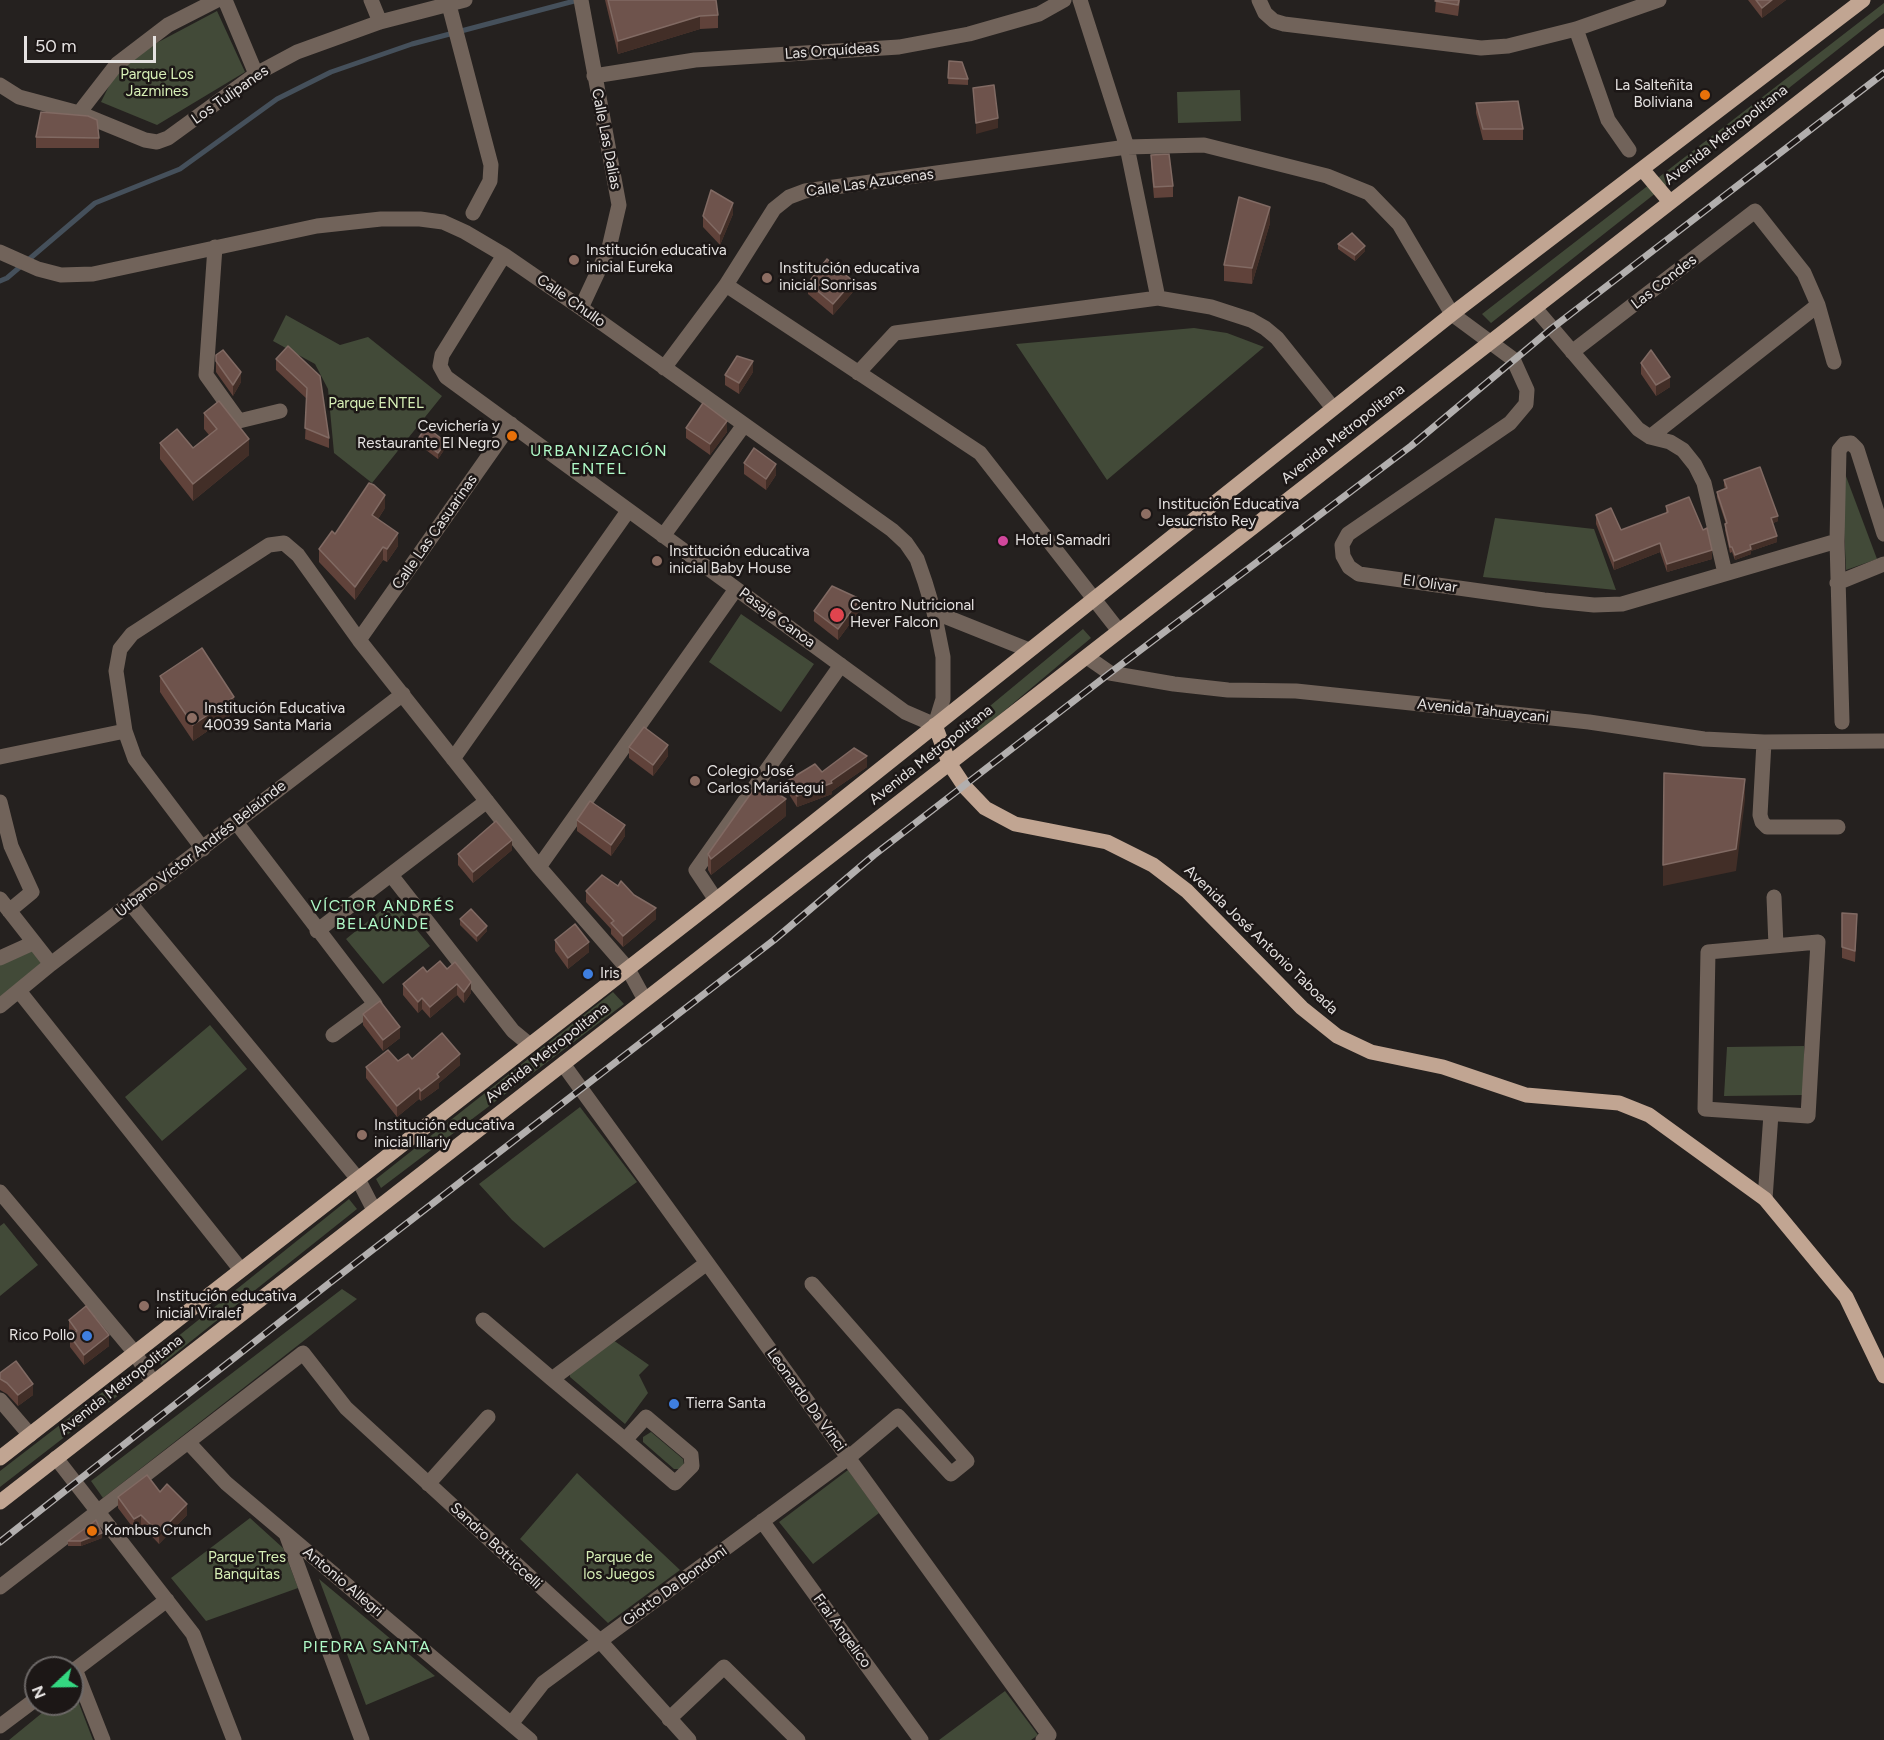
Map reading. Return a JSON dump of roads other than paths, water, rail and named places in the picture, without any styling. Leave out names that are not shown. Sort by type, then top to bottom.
[{"type":"main road","name":"Avenida Metropolitana","points":[[0,1458],[716,900],[1452,314],[1863,0]]},
{"type":"main road","name":"Avenida Metropolitana","points":[[0,1502],[1884,36]]},
{"type":"main road","points":[[1642,169],[1670,202]]},
{"type":"main road","name":"Avenida José Antonio Taboada","points":[[935,725],[949,764],[965,787],[985,808],[1015,824],[1107,842],[1154,865],[1187,891],[1302,1008],[1337,1036],[1371,1052],[1443,1067],[1526,1095],[1619,1103],[1649,1115],[1765,1200],[1846,1297],[1884,1376]]},
{"type":"street","points":[[79,113],[117,64],[168,25],[217,0]]},
{"type":"street","points":[[225,0],[256,74]]},
{"type":"street","points":[[371,0],[380,22]]},
{"type":"street","name":"Los Tulipanes","points":[[0,85],[20,97],[79,113],[145,141],[157,142],[168,138],[256,74],[297,52],[380,22],[465,0]]},
{"type":"street","name":"Calle Las Dalias","points":[[581,0],[619,205],[609,248],[581,308]]},
{"type":"street","name":"Las Orquídeas","points":[[593,71],[696,60],[899,47],[969,34],[1039,14],[1064,0]]},
{"type":"street","points":[[1080,0],[1127,147],[1158,297]]},
{"type":"street","points":[[1259,0],[1265,13],[1274,21],[1284,24],[1481,48],[1508,46],[1576,29],[1659,0]]},
{"type":"street","points":[[449,4],[491,165],[490,181],[473,213]]},
{"type":"street","points":[[1576,29],[1608,120],[1629,150]]},
{"type":"street","name":"Calle Las Azucenas","points":[[664,368],[726,285],[774,209],[789,197],[805,191],[1127,147],[1204,145],[1327,176],[1369,193],[1399,224],[1452,314]]},
{"type":"street","name":"Las Condes","points":[[1572,352],[1755,211],[1804,273],[1818,305]]},
{"type":"street","name":"Calle Chullo","points":[[6,256],[38,269],[61,275],[93,274],[317,226],[381,219],[420,219],[443,222],[465,232],[504,255],[581,308],[892,530],[906,543],[917,559],[934,612],[943,657],[943,699],[935,725]]},
{"type":"street","points":[[215,247],[206,375],[239,421],[280,411]]},
{"type":"street","name":"Pasaje Canoa","points":[[504,255],[442,355],[440,366],[446,376],[905,712],[935,725]]},
{"type":"street","points":[[726,285],[980,453],[1119,631]]},
{"type":"street","points":[[858,374],[895,333],[1158,297],[1211,307],[1251,320],[1264,328],[1277,338],[1332,408]]},
{"type":"street","points":[[1650,437],[1818,305],[1834,362]]},
{"type":"street","points":[[1535,308],[1638,429],[1650,437],[1670,442],[1683,450],[1695,465],[1704,483],[1725,573]]},
{"type":"street","name":"El Olivar","points":[[1452,314],[1514,359],[1527,390],[1526,404],[1510,423],[1348,534],[1342,545],[1343,556],[1349,567],[1359,574],[1544,600],[1594,605],[1622,604],[1837,540]]},
{"type":"street","name":"Calle Las Casuarinas","points":[[359,640],[511,424]]},
{"type":"street","points":[[663,536],[744,425]]},
{"type":"street","points":[[1842,722],[1837,540],[1839,450],[1840,446],[1847,442],[1857,449],[1884,534]]},
{"type":"street","points":[[453,759],[628,511]]},
{"type":"street","points":[[203,849],[135,759],[125,731],[116,671],[120,649],[132,634],[269,545],[284,543],[298,555],[359,640],[539,867],[628,969],[645,1000]]},
{"type":"street","points":[[1837,583],[1884,564]]},
{"type":"street","points":[[539,867],[736,589]]},
{"type":"street","points":[[934,612],[1029,650]]},
{"type":"street","name":"Avenida Tahuaycani","points":[[1088,657],[1110,673],[1228,690],[1296,691],[1589,722],[1704,739],[1764,742],[1884,741]]},
{"type":"street","points":[[716,900],[696,870],[841,665]]},
{"type":"street","name":"Urbano Víctor Andrés Belaúnde","points":[[0,1006],[51,964],[403,694]]},
{"type":"street","points":[[0,758],[125,731]]},
{"type":"street","points":[[1764,742],[1760,815],[1762,822],[1767,827],[1838,827]]},
{"type":"street","points":[[317,931],[487,801]]},
{"type":"street","points":[[0,802],[10,846],[32,892],[4,905],[51,964]]},
{"type":"street","points":[[236,822],[375,1004],[333,1035]]},
{"type":"street","points":[[391,875],[513,1031],[530,1045]]},
{"type":"street","points":[[1774,897],[1776,946]]},
{"type":"street","points":[[130,903],[358,1179],[374,1210]]},
{"type":"street","points":[[1818,942],[1808,1116],[1771,1114],[1705,1109],[1708,952],[1818,942]]},
{"type":"street","points":[[0,957],[33,943]]},
{"type":"street","points":[[19,991],[241,1270]]},
{"type":"street","name":"Leonardo Da Vinci","points":[[563,1064],[848,1458],[1046,1738]]},
{"type":"street","points":[[1765,1200],[1771,1114]]},
{"type":"street","points":[[0,1192],[135,1353],[153,1383]]},
{"type":"street","points":[[552,1379],[707,1263]]},
{"type":"street","name":"Giotto Da Bondoni","points":[[511,1724],[543,1683],[848,1458],[898,1416],[951,1474],[967,1461],[812,1284]]},
{"type":"street","points":[[483,1320],[675,1483],[692,1466],[691,1455],[646,1417],[625,1440]]},
{"type":"street","name":"Sandro Botticcelli","points":[[188,1442],[303,1353],[346,1408],[600,1641],[688,1740]]},
{"type":"street","points":[[0,1400],[30,1435]]},
{"type":"street","points":[[428,1484],[488,1417]]},
{"type":"street","points":[[0,1587],[188,1442]]},
{"type":"street","name":"Antonio Allegri","points":[[188,1442],[226,1483],[530,1740]]},
{"type":"street","points":[[56,1458],[194,1634],[234,1740]]},
{"type":"street","name":"Frai Angelico","points":[[762,1521],[921,1740]]},
{"type":"street","points":[[286,1533],[362,1740]]},
{"type":"street","points":[[84,1662],[167,1600]]},
{"type":"street","points":[[669,1719],[724,1667],[798,1740]]},
{"type":"street","points":[[84,1694],[103,1740]]},
{"type":"street","points":[[0,1726],[24,1708]]},
{"type":"waterway","points":[[0,281],[7,278],[95,203],[180,169],[277,99],[331,72],[412,44],[578,0]]},
{"type":"railway","points":[[0,1542],[327,1285],[774,940],[874,855],[1411,446],[1551,329],[1884,73]]},
{"type":"place","name":"La Salteñita Boliviana","points":[[1705,95]]},
{"type":"place","name":"Institución educativa inicial Eureka","points":[[574,260]]},
{"type":"place","name":"Institución educativa inicial Sonrisas","points":[[767,278]]},
{"type":"place","name":"Cevichería y Restaurante El Negro","points":[[512,436]]},
{"type":"place","name":"Institución Educativa Jesucristo Rey","points":[[1146,514]]},
{"type":"place","name":"Hotel Samadri","points":[[1003,541]]},
{"type":"place","name":"Institución educativa inicial Baby House","points":[[657,561]]},
{"type":"place","name":"Centro Nutricional Hever Falcon","points":[[837,615]]},
{"type":"place","name":"Institución Educativa 40039 Santa Maria","points":[[192,718]]},
{"type":"place","name":"Colegio José Carlos Mariátegui","points":[[695,781]]},
{"type":"place","name":"Iris","points":[[588,974]]},
{"type":"place","name":"Institución educativa inicial Illariy","points":[[362,1135]]},
{"type":"place","name":"Institución educativa inicial Viralef","points":[[144,1306]]},
{"type":"place","name":"Rico Pollo","points":[[87,1336]]},
{"type":"place","name":"Tierra Santa","points":[[674,1404]]},
{"type":"place","name":"Kombus Crunch","points":[[92,1531]]},
{"type":"district","name":"URBANIZACIÓN ENTEL","points":[[599,460]]},
{"type":"district","name":"VÍCTOR ANDRÉS BELAÚNDE","points":[[383,915]]},
{"type":"district","name":"PIEDRA SANTA","points":[[367,1647]]},
{"type":"park label","name":"Parque Los Jazmines","points":[[157,84]]},
{"type":"park label","name":"Parque ENTEL","points":[[376,404]]},
{"type":"park label","name":"Parque Tres Banquitas","points":[[247,1566]]},
{"type":"park label","name":"Parque de los Juegos","points":[[619,1566]]}]
